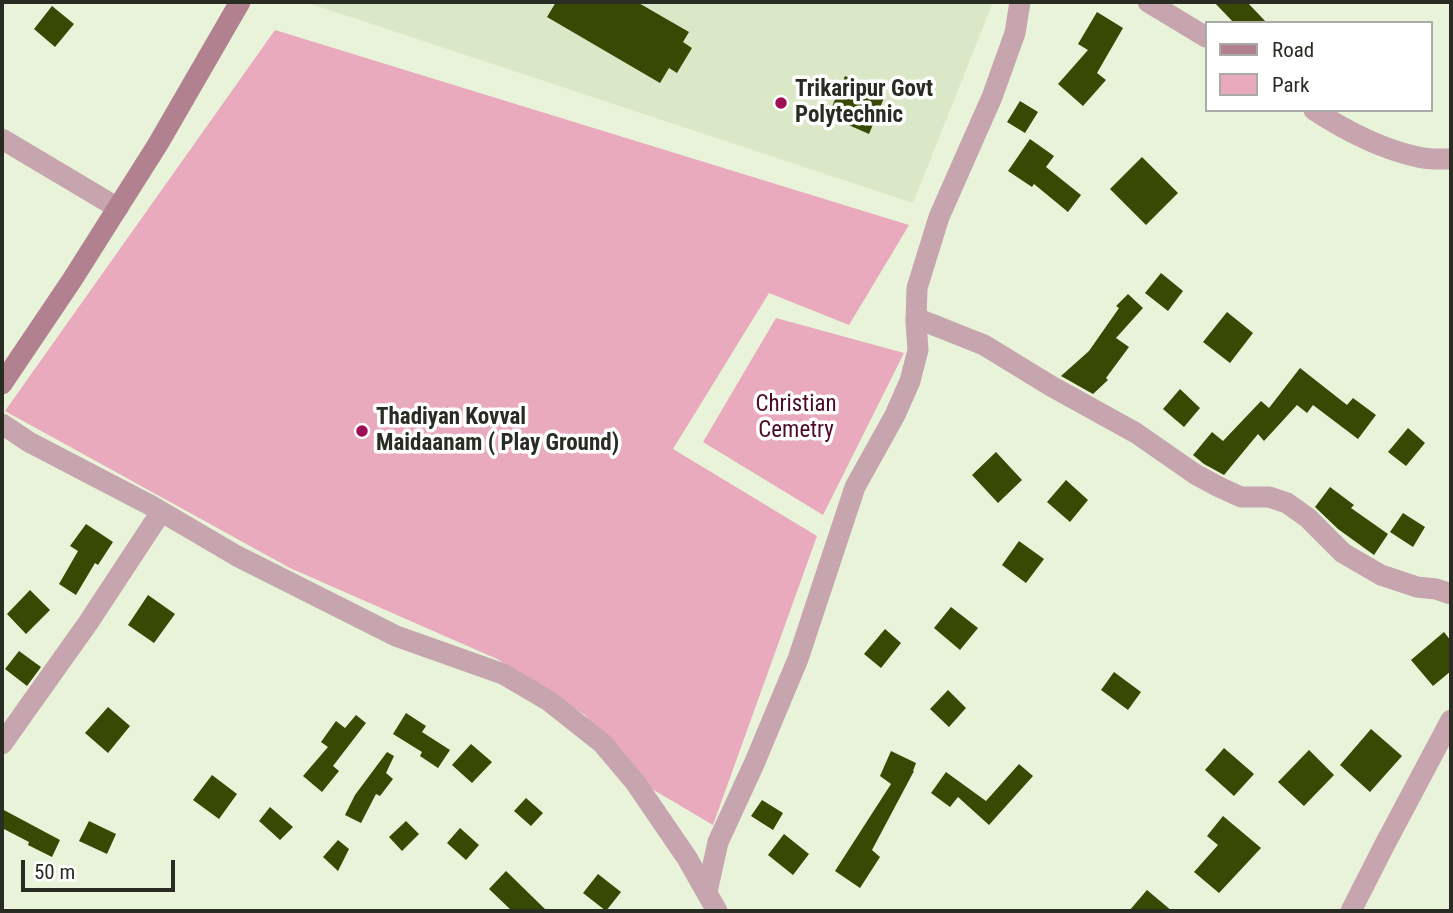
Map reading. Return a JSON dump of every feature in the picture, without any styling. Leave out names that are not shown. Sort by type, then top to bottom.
[{"type":"main road","points":[[2,384],[158,144],[240,2]]},
{"type":"street","points":[[712,902],[718,842],[798,659],[855,487],[895,415],[910,381],[918,350],[917,288],[939,217],[992,97],[1014,33],[1020,2]]},
{"type":"street","points":[[1148,2],[1204,36]]},
{"type":"street","points":[[1317,112],[1340,127],[1381,146],[1420,158],[1451,159]]},
{"type":"street","points":[[2,139],[118,208]]},
{"type":"street","points":[[916,318],[984,345],[1136,433],[1219,488],[1241,497],[1269,496],[1287,503],[1308,517],[1343,553],[1381,575],[1417,587],[1451,594]]},
{"type":"street","points":[[2,424],[29,442],[237,556],[396,636],[503,674],[549,701],[602,743],[635,782],[687,858],[712,902]]},
{"type":"street","points":[[2,744],[161,512]]},
{"type":"street","points":[[1351,911],[1451,720]]},
{"type":"shaded area","name":"Trikaripur Govt Polytechnic","points":[[305,2],[993,2],[913,203]]},
{"type":"green space","name":"Thadiyan Kovval Maidaanam ( Play Ground)","points":[[275,30],[909,225],[849,325],[769,293],[673,449],[817,536],[713,825],[647,786],[585,715],[497,659],[290,568],[5,411]]},
{"type":"green space","name":"Christian Cemetry","points":[[776,318],[904,353],[823,515],[703,442]]},
{"type":"building","points":[[556,2],[637,2],[689,32],[683,42],[692,48],[677,73],[669,68],[660,83],[547,17]]},
{"type":"building","points":[[1214,2],[1247,2],[1265,21],[1232,21]]},
{"type":"building","points":[[52,6],[74,24],[55,47],[34,29]]},
{"type":"building","points":[[1097,12],[1123,28],[1097,73],[1106,80],[1083,106],[1058,84],[1088,50],[1078,44]]},
{"type":"building","points":[[845,76],[886,93],[869,134],[828,116]]},
{"type":"building","points":[[1020,101],[1038,112],[1025,133],[1007,122]]},
{"type":"building","points":[[1030,139],[1054,156],[1046,167],[1081,195],[1068,212],[1034,184],[1032,187],[1008,171]]},
{"type":"building","points":[[1142,157],[1178,193],[1146,225],[1110,189]]},
{"type":"building","points":[[1161,273],[1183,291],[1168,311],[1145,293]]},
{"type":"building","points":[[1128,294],[1143,308],[1116,338],[1129,347],[1106,378],[1108,380],[1093,394],[1061,376],[1089,351],[1119,308],[1116,306]]},
{"type":"building","points":[[1227,312],[1253,333],[1230,363],[1203,342]]},
{"type":"building","points":[[1300,368],[1347,405],[1353,398],[1376,415],[1358,439],[1313,405],[1307,413],[1297,405],[1264,441],[1258,434],[1224,475],[1193,455],[1212,432],[1223,441],[1261,401],[1269,408]]},
{"type":"building","points":[[1180,389],[1200,408],[1184,427],[1163,409]]},
{"type":"building","points":[[1408,428],[1425,443],[1406,466],[1388,452]]},
{"type":"building","points":[[996,452],[1022,480],[998,503],[972,475]]},
{"type":"building","points":[[1066,480],[1088,500],[1070,522],[1047,502]]},
{"type":"building","points":[[1330,487],[1354,505],[1351,508],[1388,534],[1374,555],[1338,529],[1315,507]]},
{"type":"building","points":[[1403,513],[1425,527],[1413,547],[1390,532]]},
{"type":"building","points":[[86,524],[113,542],[98,565],[95,563],[76,595],[59,584],[78,551],[70,546]]},
{"type":"building","points":[[1019,541],[1044,559],[1026,583],[1002,565]]},
{"type":"building","points":[[30,590],[50,610],[26,634],[7,614]]},
{"type":"building","points":[[148,595],[175,614],[154,643],[128,625]]},
{"type":"building","points":[[951,607],[978,628],[960,650],[934,628]]},
{"type":"building","points":[[885,629],[901,643],[881,668],[864,654]]},
{"type":"building","points":[[1444,632],[1451,641],[1451,671],[1433,686],[1411,660]]},
{"type":"building","points":[[19,651],[41,667],[27,686],[5,669]]},
{"type":"building","points":[[1114,672],[1141,692],[1128,710],[1101,690]]},
{"type":"building","points":[[948,690],[966,708],[949,727],[930,709]]},
{"type":"building","points":[[108,707],[130,726],[108,753],[85,733]]},
{"type":"building","points":[[406,713],[426,726],[422,732],[450,750],[438,768],[420,756],[422,752],[393,734]]},
{"type":"building","points":[[356,715],[366,723],[333,766],[339,771],[322,792],[303,776],[328,747],[321,742],[336,721],[345,728]]},
{"type":"building","points":[[1371,729],[1402,756],[1370,792],[1340,765]]},
{"type":"building","points":[[471,744],[492,762],[472,783],[452,765]]},
{"type":"building","points":[[1224,748],[1254,774],[1234,796],[1205,770]]},
{"type":"building","points":[[1309,750],[1334,775],[1304,806],[1278,782]]},
{"type":"building","points":[[891,751],[916,763],[872,850],[880,857],[860,888],[835,871],[891,784],[880,776]]},
{"type":"building","points":[[387,752],[394,756],[386,773],[393,779],[380,796],[376,794],[361,823],[345,815],[355,795]]},
{"type":"building","points":[[1019,764],[1033,776],[989,825],[958,797],[950,807],[931,793],[946,772],[986,801]]},
{"type":"building","points":[[212,775],[237,794],[219,819],[193,800]]},
{"type":"building","points":[[526,798],[543,813],[531,826],[514,811]]},
{"type":"building","points":[[762,800],[783,813],[773,830],[751,816]]},
{"type":"building","points":[[270,807],[293,827],[280,840],[259,821]]},
{"type":"building","points":[[2,809],[60,840],[52,857],[2,828]]},
{"type":"building","points":[[1223,816],[1261,848],[1219,893],[1194,872],[1218,845],[1207,836]]},
{"type":"building","points":[[89,821],[116,834],[107,854],[79,841]]},
{"type":"building","points":[[406,821],[419,834],[402,851],[389,837]]},
{"type":"building","points":[[460,828],[479,845],[466,860],[447,843]]},
{"type":"building","points":[[784,834],[809,854],[793,875],[768,855]]},
{"type":"building","points":[[338,840],[349,849],[338,871],[323,857]]},
{"type":"building","points":[[506,871],[547,911],[512,911],[489,889]]},
{"type":"building","points":[[598,874],[621,892],[606,911],[583,893]]},
{"type":"building","points":[[1147,890],[1172,911],[1129,911]]},
{"type":"place","name":"Trikaripur Govt Polytechnic","points":[[781,103]]},
{"type":"place","name":"Thadiyan Kovval Maidaanam ( Play Ground)","points":[[362,431]]}]
